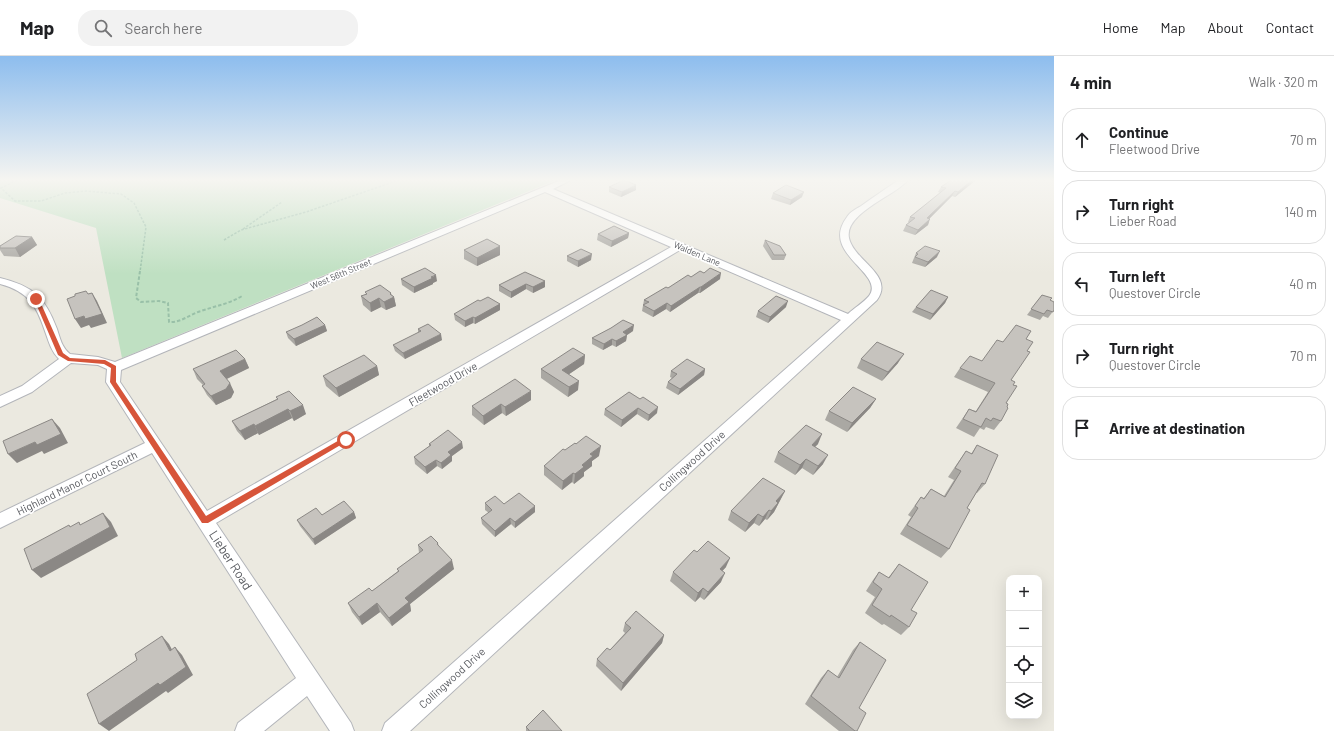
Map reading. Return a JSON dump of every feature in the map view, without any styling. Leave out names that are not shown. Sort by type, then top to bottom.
[{"type":"street","name":"West 56th Street","points":[[114,368],[489,212]]},
{"type":"street","name":"Walden Lane","points":[[600,212],[849,319]]},
{"type":"street","name":"Collingwood Drive","points":[[393,731],[873,298],[876,289],[873,277],[855,258],[846,244],[843,233],[845,226],[851,217],[859,212]]},
{"type":"street","name":"Fleetwood Drive","points":[[205,521],[680,246]]},
{"type":"street","points":[[0,281],[20,287],[35,297],[47,320],[57,350],[68,359],[105,362],[114,368]]},
{"type":"street","points":[[0,402],[27,389],[68,359]]},
{"type":"street","name":"Lieber Road","points":[[114,368],[113,382],[343,731]]},
{"type":"street","name":"Highland Manor Court South","points":[[0,521],[154,445]]},
{"type":"street","points":[[246,731],[310,680]]},
{"type":"path","points":[[137,212],[146,227],[146,231],[136,298],[141,302],[159,301],[168,303],[169,322],[180,321],[211,307],[236,300],[242,296]]},
{"type":"path","points":[[224,240],[268,212]]},
{"type":"path","points":[[241,230],[307,212]]},
{"type":"green space","points":[[43,212],[479,212],[122,358],[96,228]]},
{"type":"building","points":[[917,212],[934,212],[927,218],[930,219],[918,230],[906,225],[915,218],[910,217]]},
{"type":"building","points":[[614,226],[629,233],[612,241],[598,234]]},
{"type":"building","points":[[16,236],[32,237],[15,248],[0,248],[0,246]]},
{"type":"building","points":[[487,239],[500,246],[477,258],[464,250]]},
{"type":"building","points":[[765,240],[780,246],[786,255],[774,255]]},
{"type":"building","points":[[925,246],[940,251],[928,262],[915,257],[918,254],[916,253]]},
{"type":"building","points":[[581,249],[592,254],[578,261],[567,256]]},
{"type":"building","points":[[425,268],[436,275],[414,287],[401,279]]},
{"type":"building","points":[[710,268],[721,273],[671,306],[667,303],[654,311],[643,305],[649,302],[644,300],[666,287],[668,288],[688,275],[691,277],[700,271],[704,273]]},
{"type":"building","points":[[525,272],[545,281],[533,287],[526,284],[511,292],[499,285]]},
{"type":"building","points":[[380,285],[394,297],[384,302],[379,298],[370,303],[361,296],[367,294],[365,292]]},
{"type":"building","points":[[931,290],[948,297],[933,314],[916,307]]},
{"type":"building","points":[[86,291],[88,294],[92,293],[102,314],[85,319],[84,316],[75,319],[67,299],[75,296],[75,294]]},
{"type":"building","points":[[1042,295],[1052,298],[1050,300],[1054,302],[1053,312],[1047,310],[1044,314],[1031,309]]},
{"type":"building","points":[[776,296],[788,301],[770,317],[758,311]]},
{"type":"building","points":[[488,297],[500,304],[475,318],[473,317],[465,321],[454,314],[478,300],[480,301]]},
{"type":"building","points":[[317,317],[325,325],[294,339],[286,332],[302,325]]},
{"type":"building","points":[[623,320],[634,325],[623,332],[627,335],[616,341],[612,339],[604,344],[592,338],[611,328]]},
{"type":"building","points":[[428,324],[441,334],[403,353],[393,345],[421,331],[418,329]]},
{"type":"building","points":[[1016,325],[1031,331],[1026,339],[1033,342],[1027,351],[1030,352],[1011,380],[1015,382],[1013,385],[1017,386],[1006,403],[1008,404],[1008,408],[1001,421],[993,418],[991,421],[986,418],[981,427],[963,419],[969,409],[976,412],[995,383],[960,368],[970,356],[982,361],[997,340],[1003,342]]},
{"type":"building","points":[[877,342],[904,354],[888,372],[861,359]]},
{"type":"building","points":[[573,348],[585,355],[562,370],[579,381],[569,387],[541,369]]},
{"type":"building","points":[[236,350],[245,359],[220,371],[230,383],[226,389],[211,396],[202,386],[205,384],[193,369]]},
{"type":"building","points":[[364,355],[377,366],[336,388],[323,376]]},
{"type":"building","points":[[687,359],[705,369],[680,389],[668,382],[677,374],[671,371]]},
{"type":"building","points":[[515,379],[531,391],[505,407],[501,404],[483,416],[472,406]]},
{"type":"building","points":[[853,387],[876,399],[852,423],[829,411]]},
{"type":"building","points":[[289,391],[303,405],[290,411],[288,409],[255,426],[254,424],[240,431],[232,421],[278,399],[276,397]]},
{"type":"building","points":[[629,392],[640,399],[643,397],[658,407],[649,415],[638,408],[622,420],[605,409]]},
{"type":"building","points":[[52,419],[61,434],[37,445],[35,442],[8,454],[3,441]]},
{"type":"building","points":[[806,425],[822,434],[812,445],[828,455],[818,466],[806,459],[800,465],[778,452]]},
{"type":"building","points":[[448,430],[462,442],[448,452],[451,455],[441,463],[436,460],[425,467],[414,457]]},
{"type":"building","points":[[586,436],[601,446],[590,454],[593,456],[582,465],[584,467],[575,474],[573,473],[563,481],[544,466],[563,449],[565,450],[575,443],[576,444]]},
{"type":"building","points":[[977,445],[998,455],[985,484],[982,483],[967,508],[970,510],[949,549],[907,525],[918,508],[915,506],[921,497],[924,499],[931,489],[945,497],[961,471],[955,468],[966,451],[972,454]]},
{"type":"building","points":[[763,478],[785,491],[776,501],[778,503],[771,511],[769,510],[763,517],[758,514],[749,523],[731,511]]},
{"type":"building","points":[[519,493],[535,506],[515,522],[510,518],[495,531],[481,518],[492,510],[485,503],[495,496],[504,504]]},
{"type":"building","points":[[344,501],[354,512],[313,539],[297,520],[316,508],[322,515]]},
{"type":"building","points":[[103,513],[110,527],[32,570],[24,549],[69,525],[70,527],[79,522],[80,525]]},
{"type":"building","points":[[431,536],[452,560],[405,598],[409,602],[389,618],[377,603],[359,617],[348,603],[369,588],[372,591],[399,571],[397,569],[423,550],[418,545]]},
{"type":"building","points":[[708,541],[730,558],[720,569],[725,573],[708,592],[703,588],[698,593],[673,572],[694,550],[697,552]]},
{"type":"building","points":[[899,564],[928,582],[911,610],[917,613],[909,627],[872,605],[882,589],[873,582],[879,572],[889,578]]},
{"type":"building","points":[[636,611],[664,635],[623,683],[597,659],[607,648],[610,650],[631,628],[625,623]]},
{"type":"building","points":[[162,636],[170,651],[175,647],[186,667],[160,685],[158,683],[99,724],[87,694],[137,660],[135,654]]},
{"type":"building","points":[[860,642],[886,660],[859,708],[866,713],[857,731],[855,731],[811,696],[828,670],[839,678]]},
{"type":"building","points":[[543,710],[562,731],[529,731],[526,727]]},
{"type":"route","points":[[36,299],[47,320],[57,350],[60,354],[68,359],[105,362],[114,368],[113,382],[205,521],[346,440]]}]
